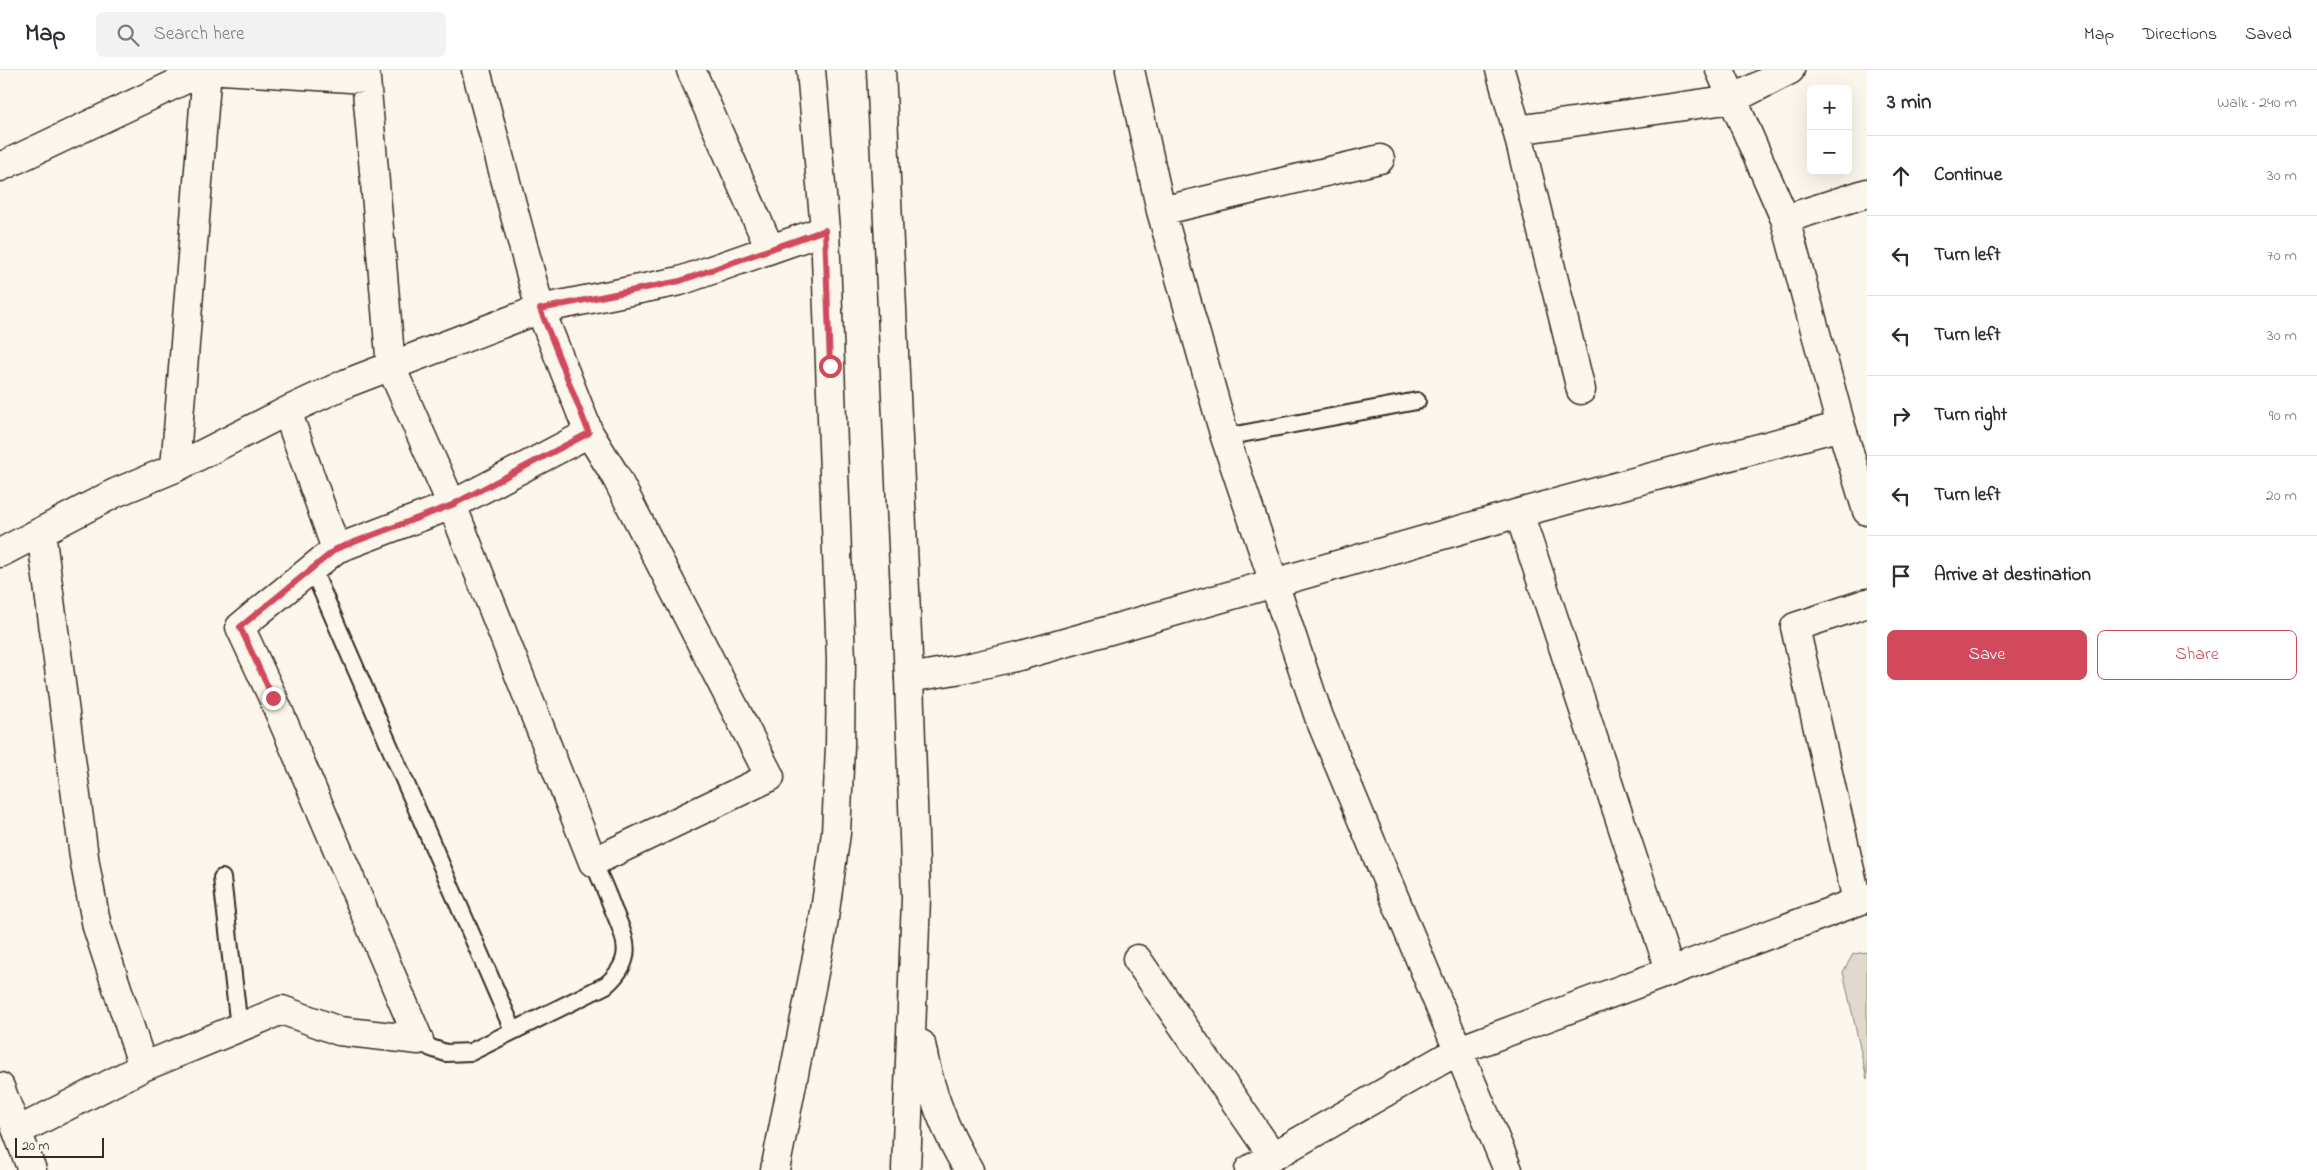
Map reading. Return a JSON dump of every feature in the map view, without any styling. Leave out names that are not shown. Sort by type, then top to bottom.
[{"type":"street","points":[[0,167],[206,70],[175,468]]},
{"type":"street","points":[[222,70],[366,74],[390,367],[452,505],[593,862],[770,777],[615,475],[589,433],[540,309],[476,70]]},
{"type":"street","points":[[690,70],[770,249]]},
{"type":"street","points":[[776,1170],[822,932],[836,833],[841,660],[825,230],[811,70]]},
{"type":"street","points":[[881,70],[909,678],[916,898],[906,1170]]},
{"type":"street","points":[[1130,70],[1161,211],[1225,437],[1319,717],[1508,1170]]},
{"type":"street","points":[[1500,70],[1517,130],[1581,390]]},
{"type":"street","points":[[1720,70],[1785,219],[1841,426],[1867,510]]},
{"type":"street","points":[[1517,130],[1733,99],[1790,70]]},
{"type":"street","points":[[1161,211],[1380,159]]},
{"type":"street","points":[[1785,219],[1867,193]]},
{"type":"street","points":[[0,553],[115,493],[175,468],[347,383],[540,309],[680,281],[825,230]]},
{"type":"street","points":[[287,411],[336,549]]},
{"type":"street","points":[[909,678],[961,670],[1020,656],[1519,513],[1841,426]]},
{"type":"street","points":[[18,1131],[143,1067],[282,1010],[339,1031],[419,1040],[240,627],[336,549],[452,505],[589,433]]},
{"type":"street","points":[[1519,513],[1670,971]]},
{"type":"street","points":[[41,532],[85,864],[97,927],[143,1067]]},
{"type":"street","points":[[1249,1170],[1459,1050],[1862,899],[1795,627],[1867,603]]},
{"type":"street","points":[[1137,959],[1272,1156]]},
{"type":"street","points":[[912,992],[927,1076],[956,1150],[970,1170]]},
{"type":"street","points":[[0,1087],[32,1170]]},
{"type":"lane","points":[[1225,437],[1417,401]]},
{"type":"lane","points":[[312,568],[513,1030]]},
{"type":"lane","points":[[419,1040],[431,1048],[446,1053],[459,1054],[471,1052],[606,985],[616,976],[623,965],[626,955],[624,935],[593,862]]},
{"type":"lane","points":[[222,878],[239,1028]]},
{"type":"shaded area","points":[[1867,952],[1867,1079],[1843,972],[1853,954]]},
{"type":"route","points":[[273,698],[240,627],[336,549],[452,505],[589,433],[540,309],[680,281],[825,230],[830,366]]}]
